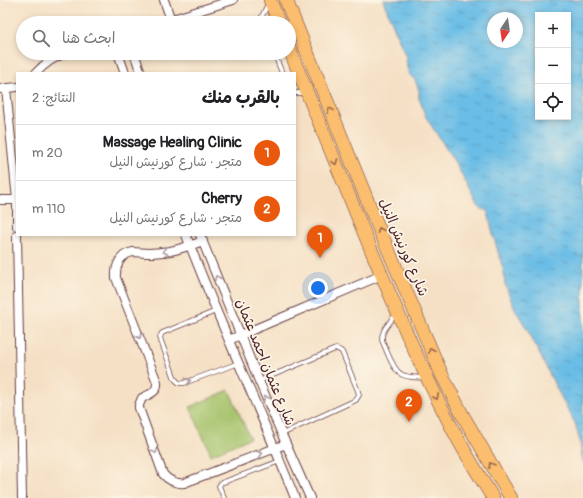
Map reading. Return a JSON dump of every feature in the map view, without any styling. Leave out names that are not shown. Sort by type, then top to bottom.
[{"type":"highway","points":[[270,0],[276,16]]},
{"type":"highway","name":"شارع كورنيش النيل","points":[[286,0],[292,16]]},
{"type":"highway","name":"شارع كورنيش النيل","points":[[296,25],[372,212],[442,375],[462,414],[511,498]]},
{"type":"highway","points":[[292,60],[295,72]]},
{"type":"highway","points":[[296,74],[301,93],[427,378],[466,454],[493,498]]},
{"type":"street","points":[[164,0],[170,16]]},
{"type":"street","points":[[183,16],[233,0]]},
{"type":"street","points":[[37,72],[52,60]]},
{"type":"street","points":[[120,60],[125,72]]},
{"type":"street","points":[[136,60],[141,72]]},
{"type":"street","points":[[16,86],[3,88],[16,192]]},
{"type":"street","points":[[0,200],[16,200]]},
{"type":"street","points":[[17,236],[22,498]]},
{"type":"street","name":"شارع عثمان احمد عثمان","points":[[186,236],[295,498]]},
{"type":"street","points":[[202,238],[190,246],[170,251],[131,252],[120,259],[115,271],[116,278],[157,382],[156,390],[142,398],[139,408],[164,474],[170,481],[175,483],[184,483],[286,444]]},
{"type":"street","name":"شارع عثمان احمد عثمان","points":[[202,238],[259,381],[310,498]]},
{"type":"street","points":[[229,340],[382,274]]},
{"type":"lane","points":[[262,16],[270,0]]},
{"type":"lane","points":[[277,60],[282,72]]},
{"type":"lane","points":[[397,310],[390,323],[383,331],[382,340],[396,371],[406,376],[427,378]]},
{"type":"lane","points":[[217,311],[162,333],[160,336],[175,379],[180,384],[184,383],[238,363]]},
{"type":"lane","points":[[259,381],[335,349],[342,352],[359,393],[358,398],[282,434]]},
{"type":"lane","points":[[224,498],[219,486],[221,483],[280,461]]},
{"type":"green space","points":[[229,390],[250,438],[211,455],[190,407]]},
{"type":"water","points":[[383,0],[583,0],[583,463],[575,423],[513,305],[505,284],[504,272],[488,212],[478,206],[456,164],[426,117],[419,98],[419,90],[415,80],[409,74],[406,57]]},
{"type":"place","name":"Massage Healing Clinic","points":[[320,258]]},
{"type":"place","name":"Cherry","points":[[409,422]]}]
